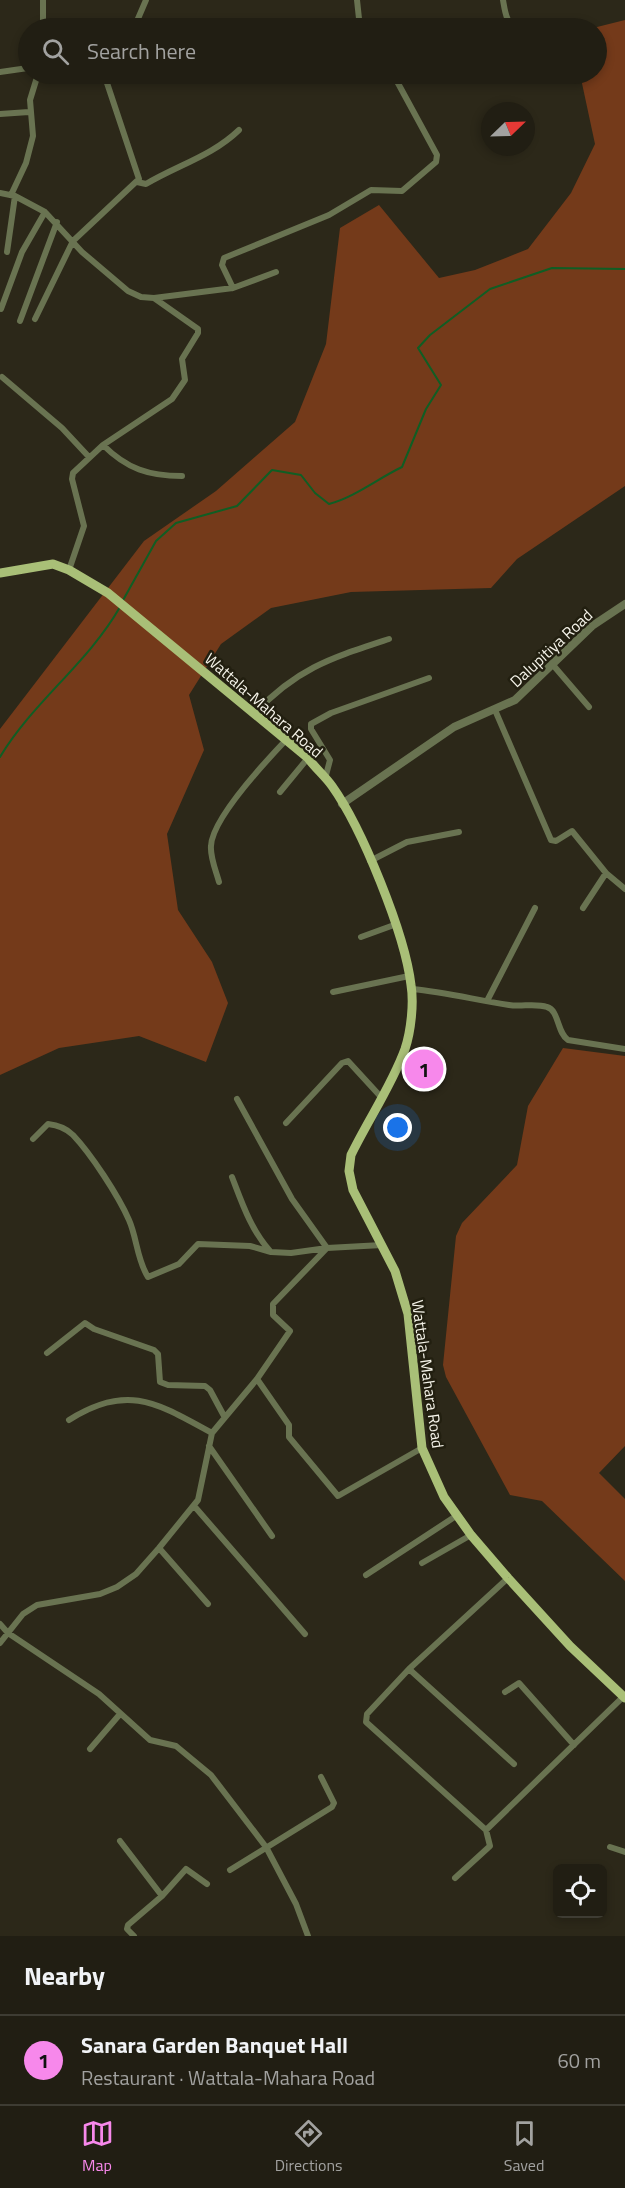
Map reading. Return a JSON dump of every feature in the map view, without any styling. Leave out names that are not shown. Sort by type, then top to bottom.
[{"type":"main road","name":"Wattala-Mahara Road","points":[[0,573],[53,564],[69,570],[108,593],[308,758],[342,804],[370,861],[394,925],[412,989],[406,1048],[351,1155],[349,1171],[353,1190],[395,1271],[408,1314],[422,1448],[444,1497],[471,1535],[570,1646],[624,1698]]},
{"type":"street","points":[[43,0],[43,18]]},
{"type":"street","points":[[138,18],[146,0]]},
{"type":"street","points":[[357,0],[359,18]]},
{"type":"street","points":[[503,0],[507,18]]},
{"type":"street","points":[[0,72],[18,69]]},
{"type":"street","points":[[7,252],[13,196],[26,163],[33,136],[29,112],[36,84]]},
{"type":"street","points":[[35,319],[73,241],[139,179],[107,84]]},
{"type":"street","points":[[233,288],[222,265],[224,258],[329,214],[371,190],[402,191],[436,162],[437,155],[398,84]]},
{"type":"street","points":[[0,114],[29,112]]},
{"type":"street","points":[[137,182],[146,184],[171,169],[185,166],[224,145],[239,130]]},
{"type":"street","points":[[0,193],[13,196],[45,212],[128,291],[141,297],[154,298],[233,288],[276,272]]},
{"type":"street","points":[[1,309],[22,252],[45,212]]},
{"type":"street","points":[[20,321],[57,222]]},
{"type":"street","points":[[69,570],[84,526],[72,479],[73,473],[103,445],[172,399],[185,380],[182,359],[198,333],[198,329],[154,298]]},
{"type":"street","points":[[2,377],[62,428],[89,457]]},
{"type":"street","points":[[103,445],[136,471],[156,476],[182,476]]},
{"type":"street","name":"Dalupitiya Road","points":[[342,804],[454,727],[515,700],[592,626],[625,604]]},
{"type":"street","points":[[254,714],[277,689],[315,665],[389,639]]},
{"type":"street","points":[[553,665],[589,707]]},
{"type":"street","points":[[325,779],[330,760],[310,724],[332,713],[429,678]]},
{"type":"street","points":[[495,710],[551,840],[556,841],[572,831],[606,873],[625,889]]},
{"type":"street","points":[[219,882],[210,846],[212,838],[231,803],[285,740]]},
{"type":"street","points":[[280,792],[308,758]]},
{"type":"street","points":[[370,861],[407,842],[459,832]]},
{"type":"street","points":[[583,908],[606,873]]},
{"type":"street","points":[[487,1001],[535,908]]},
{"type":"street","points":[[361,937],[394,925]]},
{"type":"street","points":[[333,992],[409,976]]},
{"type":"street","points":[[412,989],[451,993],[512,1006],[547,1007],[552,1011],[561,1036],[568,1040],[625,1049]]},
{"type":"street","points":[[286,1123],[342,1063],[348,1061],[381,1097]]},
{"type":"street","points":[[237,1099],[292,1199],[327,1248]]},
{"type":"street","points":[[33,1139],[48,1124],[57,1125],[72,1134],[114,1192],[129,1221],[143,1268],[148,1277],[179,1264],[198,1244],[250,1246],[271,1252],[382,1245]]},
{"type":"street","points":[[232,1177],[246,1213],[261,1241],[271,1252]]},
{"type":"street","points":[[0,1643],[23,1614],[37,1605],[100,1594],[117,1587],[135,1574],[195,1508],[207,1465],[212,1432],[257,1379],[290,1331],[273,1315],[273,1304],[327,1248]]},
{"type":"street","points":[[47,1353],[85,1323],[94,1329],[154,1350],[158,1354],[160,1382],[168,1385],[205,1386],[210,1390],[224,1416]]},
{"type":"street","points":[[257,1379],[289,1425],[289,1437],[338,1496],[422,1448]]},
{"type":"street","points":[[69,1420],[106,1401],[134,1399],[163,1406],[212,1432]]},
{"type":"street","points":[[209,1445],[273,1536]]},
{"type":"street","points":[[195,1508],[305,1634]]},
{"type":"street","points":[[366,1575],[456,1516]]},
{"type":"street","points":[[422,1563],[471,1535]]},
{"type":"street","points":[[159,1548],[208,1604]]},
{"type":"street","points":[[455,1878],[490,1845],[486,1830],[366,1722],[367,1714],[410,1670],[508,1578]]},
{"type":"street","points":[[0,1624],[8,1633],[64,1668],[150,1740],[176,1746],[211,1775],[266,1847],[296,1904],[308,1936]]},
{"type":"street","points":[[410,1670],[514,1764]]},
{"type":"street","points":[[506,1692],[519,1683],[574,1745]]},
{"type":"street","points":[[486,1830],[624,1698]]},
{"type":"street","points":[[90,1749],[120,1714]]},
{"type":"street","points":[[230,1870],[332,1807],[334,1803],[321,1778]]},
{"type":"street","points":[[120,1841],[162,1896]]},
{"type":"street","points":[[610,1847],[625,1852]]},
{"type":"street","points":[[134,1936],[127,1929],[128,1925],[162,1896],[186,1869],[207,1884]]},
{"type":"shaded area","points":[[625,20],[625,486],[517,559],[491,588],[351,592],[271,608],[221,644],[189,695],[204,750],[167,834],[178,910],[212,962],[228,1003],[206,1062],[139,1036],[59,1048],[0,1075],[0,729],[144,541],[216,491],[295,422],[326,344],[340,228],[379,205],[439,278],[475,270],[528,249],[571,193],[595,144],[582,84],[607,84],[607,24]]},
{"type":"shaded area","points":[[563,1048],[625,1056],[625,1446],[599,1473],[625,1499],[625,1581],[542,1501],[510,1495],[446,1377],[443,1365],[456,1236],[462,1223],[517,1165],[528,1106]]},
{"type":"waterway","points":[[122,602],[156,541],[176,523],[237,506],[272,470],[301,475],[315,493],[329,504],[357,492],[402,467],[426,409],[441,385],[418,348],[430,335],[490,289],[552,268],[625,269]]},
{"type":"waterway","points":[[0,757],[28,718],[92,646],[120,607]]},
{"type":"place","name":"Sanara Garden Banquet Hall","points":[[424,1069]]}]
